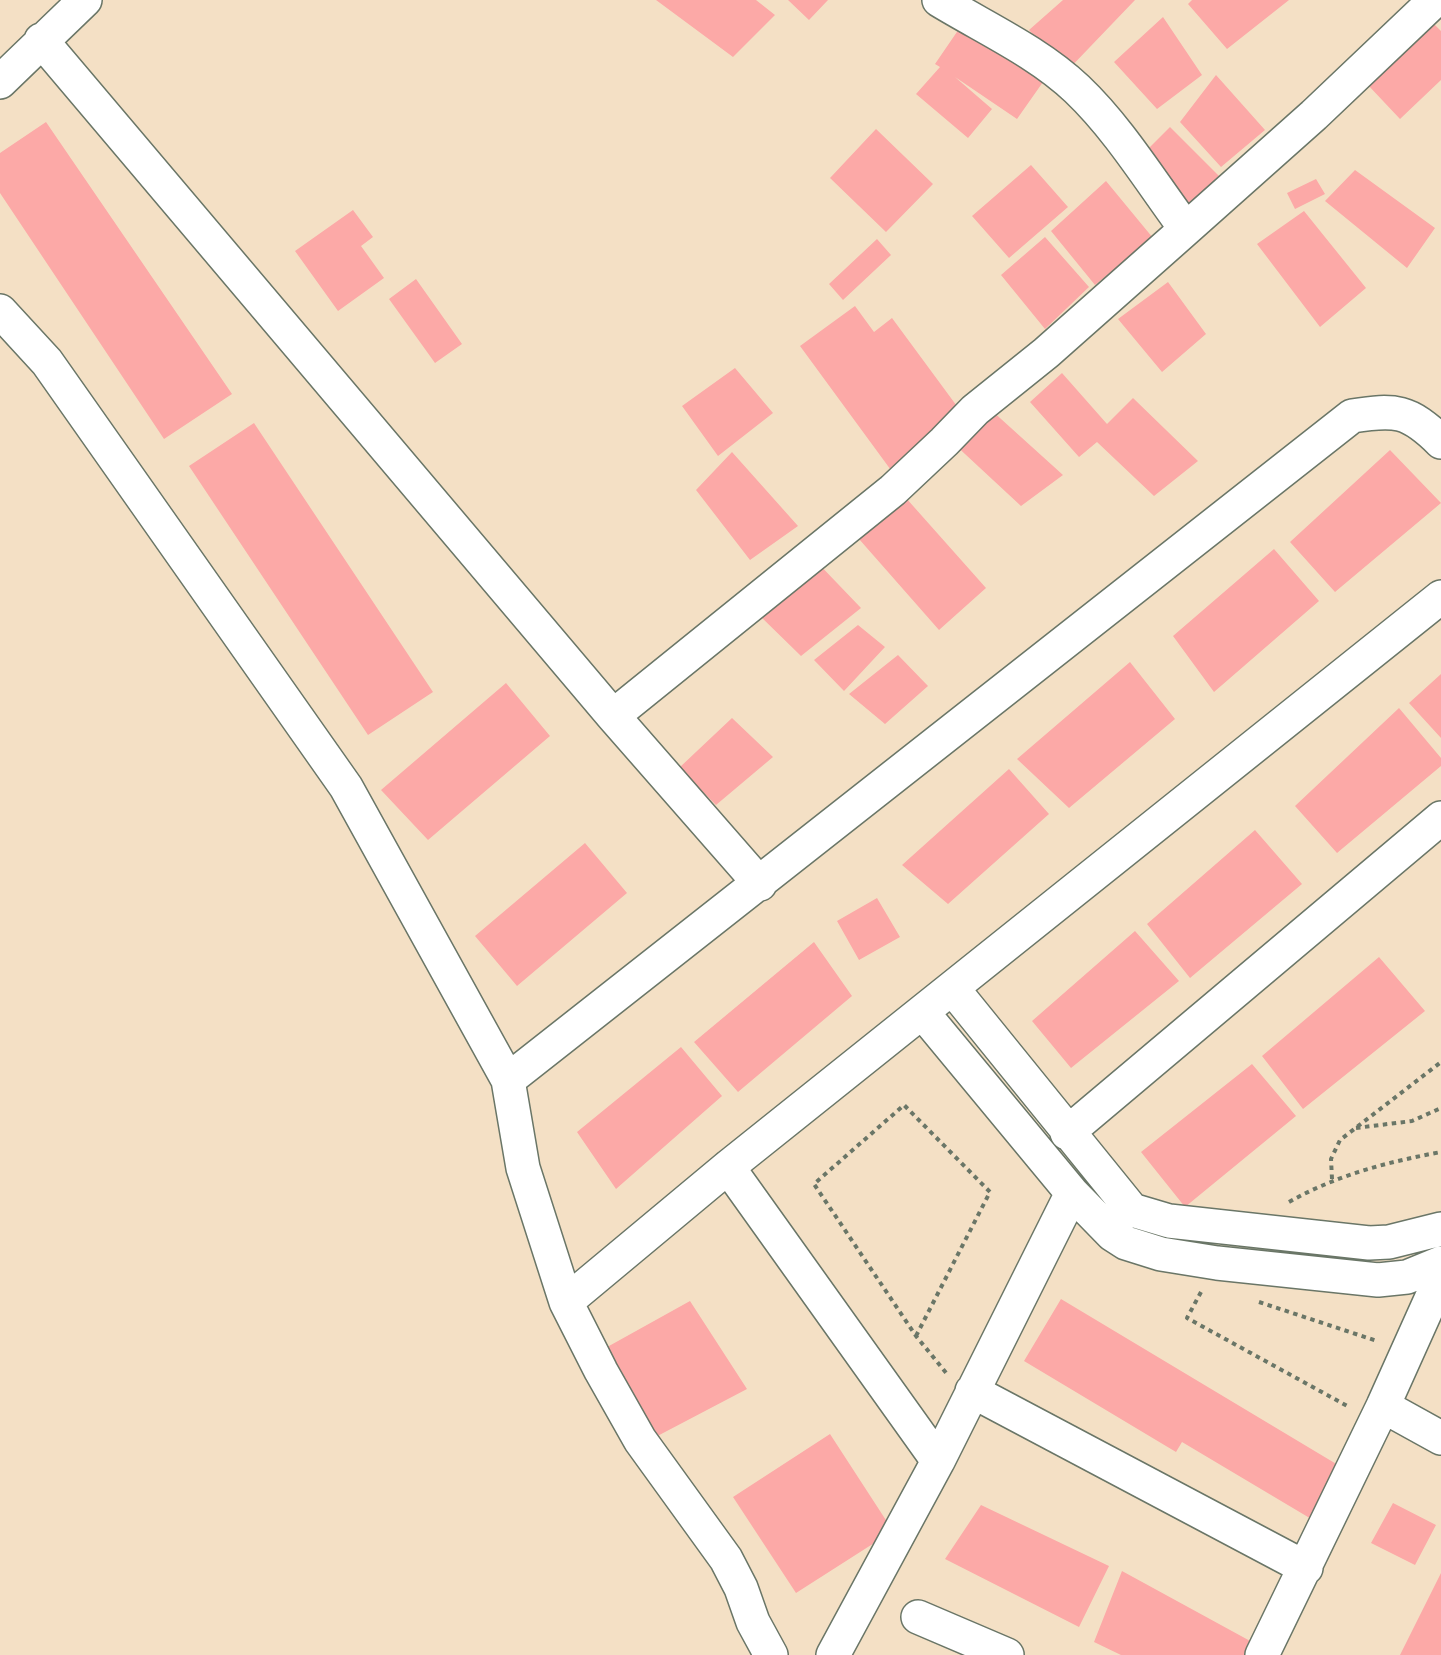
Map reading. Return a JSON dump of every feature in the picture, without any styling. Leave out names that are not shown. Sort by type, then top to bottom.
[{"type":"street","points":[[0,82],[40,40],[85,0]]},
{"type":"street","points":[[939,0],[1043,61],[1076,88],[1100,114],[1186,229]]},
{"type":"street","points":[[613,716],[893,490],[975,410],[1046,353],[1186,229],[1314,115],[1436,0]]},
{"type":"street","points":[[40,40],[613,716],[760,884]]},
{"type":"street","points":[[0,311],[47,362],[346,787],[508,1080],[529,1191],[566,1302],[640,1440],[726,1559],[741,1588],[753,1622],[771,1655]]},
{"type":"street","points":[[508,1080],[1352,416],[1386,410],[1420,421],[1441,442]]},
{"type":"street","points":[[566,1302],[728,1167],[1441,597]]},
{"type":"street","points":[[1067,1133],[1441,818]]},
{"type":"street","points":[[953,989],[1067,1133],[1122,1222],[1144,1250],[1217,1263],[1378,1280],[1407,1277],[1441,1263]]},
{"type":"street","points":[[923,1013],[1072,1193],[1122,1222],[1162,1220],[1369,1243],[1389,1242],[1441,1229]]},
{"type":"street","points":[[728,1167],[938,1461]]},
{"type":"street","points":[[833,1655],[938,1461],[1072,1193]]},
{"type":"street","points":[[1262,1655],[1380,1414],[1441,1277]]},
{"type":"street","points":[[972,1391],[1306,1568]]},
{"type":"street","points":[[1380,1414],[1441,1438]]},
{"type":"street","points":[[918,1617],[1007,1655]]},
{"type":"street","points":[[752,1655],[753,1622]]},
{"type":"path","points":[[1332,1179],[1333,1149],[1340,1140],[1441,1062]]},
{"type":"path","points":[[916,1336],[990,1192],[904,1105],[814,1184],[916,1336],[950,1378],[972,1391]]},
{"type":"path","points":[[1355,1128],[1412,1121],[1441,1108]]},
{"type":"path","points":[[1282,1205],[1332,1179],[1366,1168],[1441,1152]]},
{"type":"path","points":[[1217,1263],[1187,1318],[1380,1414]]},
{"type":"path","points":[[1256,1301],[1409,1351]]},
{"type":"building","points":[[656,0],[756,0],[775,15],[733,57]]},
{"type":"building","points":[[788,0],[828,0],[809,20]]},
{"type":"building","points":[[1063,0],[1135,0],[1066,72],[1029,30]]},
{"type":"building","points":[[1192,0],[1289,0],[1227,49],[1188,4]]},
{"type":"building","points":[[1163,17],[1202,75],[1157,109],[1114,62]]},
{"type":"building","points":[[1432,22],[1441,31],[1441,80],[1400,119],[1367,84]]},
{"type":"building","points":[[961,26],[1043,82],[1017,119],[955,77],[992,109],[968,138],[916,94],[940,67],[935,64]]},
{"type":"building","points":[[1216,75],[1265,130],[1221,167],[1180,122]]},
{"type":"building","points":[[46,122],[232,394],[164,439],[0,193],[0,153]]},
{"type":"building","points":[[1170,127],[1223,180],[1187,209],[1140,157]]},
{"type":"building","points":[[876,129],[933,184],[886,232],[830,178]]},
{"type":"building","points":[[1031,165],[1068,207],[1009,258],[972,216]]},
{"type":"building","points":[[1355,170],[1435,228],[1407,268],[1325,201]]},
{"type":"building","points":[[1316,179],[1325,194],[1295,209],[1287,193]]},
{"type":"building","points":[[1106,181],[1153,238],[1095,285],[1051,231]]},
{"type":"building","points":[[353,210],[373,237],[361,246],[384,278],[338,311],[295,251]]},
{"type":"building","points":[[1304,211],[1366,288],[1320,327],[1257,244]]},
{"type":"building","points":[[1045,237],[1089,287],[1045,329],[1001,275]]},
{"type":"building","points":[[877,239],[891,255],[843,300],[829,284]]},
{"type":"building","points":[[416,279],[462,344],[435,363],[389,299]]},
{"type":"building","points":[[1168,282],[1206,334],[1162,372],[1118,319]]},
{"type":"building","points":[[855,306],[874,332],[892,318],[962,413],[896,477],[800,346]]},
{"type":"building","points":[[735,368],[773,413],[718,456],[682,406]]},
{"type":"building","points":[[1062,373],[1107,424],[1133,398],[1198,461],[1154,496],[1097,442],[1079,457],[1030,402]]},
{"type":"building","points":[[990,409],[1063,475],[1021,506],[951,441]]},
{"type":"building","points":[[254,423],[433,692],[368,735],[189,466]]},
{"type":"building","points":[[1390,450],[1441,503],[1335,592],[1290,542]]},
{"type":"building","points":[[732,452],[798,526],[750,560],[696,490]]},
{"type":"building","points":[[906,498],[986,588],[939,630],[859,539]]},
{"type":"building","points":[[1274,549],[1319,601],[1214,692],[1173,636]]},
{"type":"building","points":[[814,559],[861,608],[801,656],[758,614]]},
{"type":"building","points":[[858,625],[885,647],[844,691],[814,660]]},
{"type":"building","points":[[898,655],[928,686],[885,724],[849,694]]},
{"type":"building","points":[[1130,662],[1175,719],[1069,808],[1017,759]]},
{"type":"building","points":[[1441,674],[1441,738],[1409,703]]},
{"type":"building","points":[[506,683],[550,736],[428,840],[381,790]]},
{"type":"building","points":[[1399,708],[1441,758],[1441,766],[1337,853],[1295,806]]},
{"type":"building","points":[[732,718],[773,757],[716,805],[679,768]]},
{"type":"building","points":[[1009,769],[1049,814],[948,904],[902,865]]},
{"type":"building","points":[[1255,830],[1302,884],[1190,978],[1147,924]]},
{"type":"building","points":[[585,843],[627,893],[517,986],[475,936]]},
{"type":"building","points":[[877,898],[900,937],[859,960],[837,921]]},
{"type":"building","points":[[1135,931],[1179,981],[1071,1068],[1032,1021]]},
{"type":"building","points":[[814,942],[852,996],[738,1092],[694,1042]]},
{"type":"building","points":[[1379,957],[1425,1011],[1303,1109],[1262,1056]]},
{"type":"building","points":[[681,1047],[722,1096],[616,1189],[577,1132]]},
{"type":"building","points":[[1252,1064],[1296,1116],[1185,1207],[1141,1152]]},
{"type":"building","points":[[1061,1299],[1343,1468],[1313,1520],[1182,1442],[1176,1452],[1024,1361]]},
{"type":"building","points":[[690,1301],[747,1389],[646,1442],[600,1351]]},
{"type":"building","points":[[830,1434],[893,1531],[796,1593],[733,1497]]},
{"type":"building","points":[[1393,1503],[1436,1525],[1415,1565],[1371,1543]]},
{"type":"building","points":[[981,1505],[1109,1566],[1079,1627],[945,1559]]},
{"type":"building","points":[[1122,1571],[1252,1642],[1245,1655],[1121,1655],[1094,1642]]},
{"type":"building","points":[[1441,1573],[1441,1655],[1400,1655]]}]
